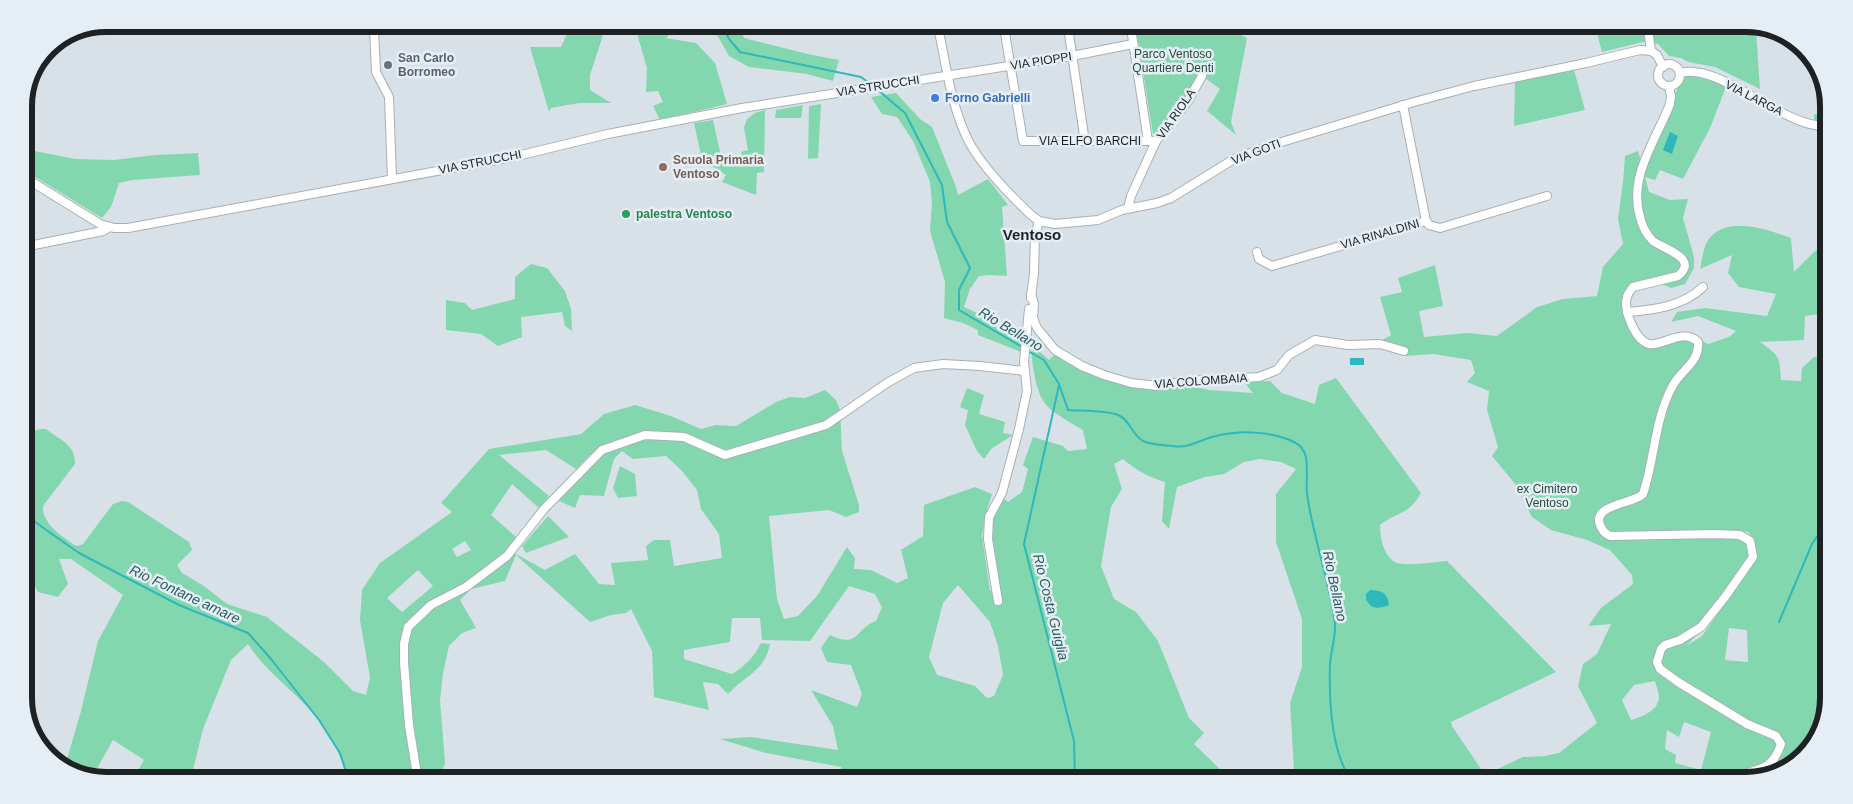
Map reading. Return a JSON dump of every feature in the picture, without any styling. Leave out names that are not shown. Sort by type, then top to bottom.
[{"type":"street","points":[[374,32],[376,72],[389,97],[392,179]]},
{"type":"street","points":[[939,32],[958,114],[967,137],[975,151],[999,181],[1039,221]]},
{"type":"street","points":[[1005,32],[1010,65]]},
{"type":"street","points":[[1069,32],[1085,142]]},
{"type":"street","points":[[1132,32],[1152,141]]},
{"type":"street","points":[[1648,32],[1651,51],[1659,58],[1663,67]]},
{"type":"street","name":"VIA PIOPPI","points":[[949,75],[1072,56],[1133,44]]},
{"type":"street","name":"VIA GOTI","points":[[1039,221],[1055,224],[1089,222],[1128,208],[1157,203],[1171,198],[1240,156],[1403,105],[1518,76],[1640,50],[1651,51]]},
{"type":"street","name":"VIA ELFO BARCHI","points":[[1010,65],[1023,141],[1152,141]]},
{"type":"street","points":[[1671,65],[1677,68],[1680,73],[1677,83],[1669,86],[1664,85],[1659,79],[1659,72],[1663,67],[1671,65]]},
{"type":"street","name":"VIA LARGA","points":[[1680,73],[1686,71],[1699,72],[1725,83],[1795,120],[1820,124]]},
{"type":"street","name":"VIA STRUCCHI","points":[[33,182],[96,221],[110,227],[128,228],[513,157],[608,134],[742,108],[949,75]]},
{"type":"street","name":"VIA RIOLA","points":[[1128,208],[1152,141],[1188,101],[1202,76]]},
{"type":"street","points":[[1669,86],[1670,104],[1640,172],[1637,197],[1639,216],[1644,229],[1654,241],[1678,254],[1685,265],[1682,273],[1678,276],[1633,287],[1627,296],[1626,306],[1637,335],[1647,343],[1651,344],[1667,339],[1689,337],[1698,342],[1698,350],[1696,357],[1673,384],[1663,407],[1643,494],[1640,498],[1614,505],[1600,514],[1599,520],[1604,533],[1610,536],[1714,534],[1740,535],[1750,541],[1753,557],[1725,597],[1701,627],[1680,640],[1665,645],[1661,649],[1657,662],[1660,669],[1678,682],[1747,724],[1776,736],[1781,744],[1777,757],[1756,771]]},
{"type":"street","name":"VIA RINALDINI","points":[[1257,252],[1259,259],[1272,266],[1426,221],[1403,105]]},
{"type":"street","points":[[1426,221],[1429,225],[1440,228],[1547,196]]},
{"type":"street","name":"VIA COLOMBAIA","points":[[998,601],[988,539],[989,517],[1002,493],[1019,429],[1027,387],[1024,371],[1025,354],[1034,273],[1035,235],[1039,221]]},
{"type":"street","points":[[33,246],[103,231],[110,227]]},
{"type":"street","points":[[1627,312],[1656,310],[1694,296],[1704,286]]},
{"type":"street","name":"VIA COLOMBAIA","points":[[1031,294],[1034,304],[1034,322],[1055,350],[1082,366],[1131,383],[1158,386],[1186,381],[1259,377],[1276,370],[1289,355],[1316,340],[1348,345],[1380,344],[1404,351]]},
{"type":"street","points":[[417,772],[409,725],[404,662],[404,644],[408,627],[431,605],[466,587],[507,556],[544,509],[602,450],[645,436],[684,437],[725,456],[826,425],[887,383],[914,368],[943,364],[1024,371]]},
{"type":"green space","points":[[568,32],[604,32],[590,75],[590,90],[611,103],[579,103],[551,108],[549,112],[530,47],[561,47]]},
{"type":"green space","points":[[638,32],[672,32],[666,38],[696,43],[715,63],[727,104],[660,120],[653,106],[663,102],[658,91],[646,92],[647,68]]},
{"type":"green space","points":[[715,32],[742,32],[744,38],[839,60],[833,81],[807,74],[749,67],[729,56]]},
{"type":"green space","name":"Parco Ventoso Quartiere Denti","points":[[1137,32],[1235,32],[1247,38],[1231,122],[1236,135],[1207,111],[1220,89],[1202,76],[1161,136],[1153,134]]},
{"type":"green space","points":[[1597,32],[1756,33],[1760,89],[1715,67],[1669,56],[1658,44],[1643,42],[1602,52]]},
{"type":"green space","points":[[1574,70],[1585,110],[1514,126],[1515,82]]},
{"type":"green space","name":"ex Cimitero Ventoso","points":[[1683,75],[1699,76],[1726,87],[1710,128],[1683,179],[1660,170],[1655,180],[1645,177],[1649,192],[1670,200],[1688,199],[1683,218],[1694,257],[1694,268],[1685,284],[1671,288],[1654,281],[1633,287],[1627,312],[1647,343],[1692,335],[1708,344],[1729,337],[1736,331],[1698,316],[1671,322],[1677,312],[1705,308],[1767,316],[1776,294],[1739,287],[1728,273],[1732,255],[1700,269],[1707,242],[1714,233],[1724,228],[1746,226],[1791,238],[1794,272],[1820,248],[1820,314],[1805,316],[1804,340],[1760,342],[1778,358],[1781,380],[1801,381],[1802,368],[1814,357],[1820,357],[1819,712],[1811,735],[1799,750],[1779,764],[1761,770],[1747,772],[1491,772],[1523,757],[1559,753],[1597,723],[1578,686],[1583,664],[1597,654],[1611,624],[1588,626],[1601,608],[1633,584],[1632,575],[1610,550],[1587,540],[1551,530],[1532,517],[1524,502],[1521,491],[1492,456],[1498,447],[1487,410],[1489,391],[1467,382],[1475,373],[1471,360],[1433,354],[1405,356],[1381,348],[1369,348],[1391,335],[1380,297],[1402,292],[1398,278],[1435,265],[1443,306],[1419,311],[1424,337],[1468,333],[1497,336],[1537,307],[1563,299],[1597,296],[1603,267],[1623,244],[1618,219],[1625,156],[1638,151],[1643,169]],"holes":[[[1737,531],[1748,532],[1756,546],[1754,561],[1702,636],[1686,646],[1706,626],[1734,577],[1749,557],[1747,544],[1740,539],[1658,538],[1732,534]],[[1729,628],[1747,630],[1748,662],[1725,660]],[[1655,681],[1659,698],[1658,703],[1652,710],[1631,720],[1622,700],[1634,685]],[[1684,722],[1711,732],[1701,770],[1675,763],[1676,755],[1665,749],[1667,730],[1679,737]]]},
{"type":"green space","points":[[896,93],[920,119],[932,127],[958,195],[988,179],[1008,205],[1002,207],[1007,276],[979,276],[970,289],[964,307],[977,313],[988,312],[994,326],[1022,342],[1021,352],[978,335],[978,330],[963,323],[944,318],[945,282],[930,231],[932,203],[930,182],[913,141],[897,117],[882,114],[871,97]]},
{"type":"green space","points":[[821,104],[818,158],[808,159],[809,106]]},
{"type":"green space","points":[[803,105],[801,118],[775,118],[776,110]]},
{"type":"green space","points":[[765,110],[764,172],[757,173],[756,195],[722,182],[726,175],[702,160],[694,123],[713,120],[723,165],[743,161],[741,152],[748,150],[744,128],[747,119],[755,113]]},
{"type":"green space","points":[[1814,114],[1820,114],[1820,121],[1814,121]]},
{"type":"green space","points":[[33,151],[75,159],[114,160],[155,155],[198,153],[200,175],[132,180],[119,183],[111,207],[102,218],[33,176]]},
{"type":"green space","points":[[531,264],[547,268],[565,291],[571,309],[572,331],[565,326],[562,312],[521,317],[522,337],[498,346],[481,334],[446,330],[446,300],[465,303],[472,310],[515,299],[515,277]]},
{"type":"green space","points":[[1032,345],[1049,360],[1055,354],[1079,369],[1102,378],[1160,389],[1188,385],[1209,390],[1253,393],[1244,382],[1270,381],[1282,393],[1315,404],[1319,385],[1336,378],[1421,493],[1408,509],[1380,525],[1382,540],[1388,555],[1395,562],[1405,564],[1447,561],[1556,672],[1451,722],[1483,772],[1292,772],[1294,770],[1290,703],[1302,667],[1302,619],[1276,542],[1276,494],[1296,469],[1281,462],[1259,459],[1244,462],[1224,474],[1205,477],[1177,487],[1169,529],[1162,521],[1165,482],[1142,473],[1123,459],[1114,464],[1122,489],[1111,507],[1101,566],[1114,599],[1136,612],[1158,641],[1189,718],[1204,733],[1194,744],[1223,772],[841,772],[841,767],[766,753],[720,739],[751,737],[838,750],[833,726],[811,690],[857,707],[862,694],[851,665],[827,662],[821,648],[830,635],[840,639],[852,639],[869,624],[876,621],[882,607],[875,594],[849,586],[810,641],[762,640],[760,618],[732,618],[730,642],[684,650],[684,659],[732,674],[749,661],[761,643],[770,644],[764,661],[759,667],[728,694],[718,684],[703,682],[709,710],[654,697],[652,651],[631,609],[626,613],[611,615],[590,622],[516,555],[505,581],[471,589],[460,600],[476,628],[462,633],[449,646],[440,700],[445,763],[442,772],[346,772],[335,746],[319,720],[264,665],[248,644],[231,660],[203,729],[192,772],[137,772],[144,760],[113,740],[96,771],[92,770],[67,760],[98,641],[123,595],[71,559],[59,559],[68,584],[58,597],[38,592],[33,583],[33,431],[46,429],[66,443],[75,457],[75,464],[43,506],[49,524],[74,545],[83,544],[113,504],[122,501],[128,502],[189,542],[192,550],[177,565],[182,573],[204,586],[227,604],[267,617],[324,662],[353,691],[366,695],[370,678],[360,620],[362,590],[380,563],[452,512],[441,503],[489,449],[581,434],[604,414],[635,405],[671,416],[701,429],[716,425],[736,426],[776,402],[790,397],[805,398],[825,390],[836,400],[840,410],[842,451],[859,505],[859,512],[846,517],[829,510],[769,516],[777,599],[784,619],[798,616],[817,596],[847,547],[855,558],[854,569],[871,570],[897,583],[908,578],[901,550],[923,536],[924,505],[975,487],[992,494],[982,535],[990,591],[999,588],[990,537],[994,515],[1001,497],[1008,502],[1022,492],[1028,469],[1023,465],[1033,437],[1063,446],[1068,451],[1087,449],[1083,430],[1051,410],[1041,397],[1034,374]],"holes":[[[546,450],[576,469],[591,454],[601,455],[559,501],[575,508],[580,495],[604,496],[614,459],[622,451],[633,459],[666,456],[682,471],[697,490],[701,509],[719,534],[722,558],[674,566],[670,540],[654,540],[646,546],[648,560],[611,563],[615,585],[599,584],[575,554],[545,570],[516,554],[503,556],[516,537],[491,515],[512,484],[539,508],[549,496],[499,455]],[[465,541],[471,550],[457,557],[452,549]],[[418,570],[433,586],[402,612],[387,598]],[[958,585],[990,622],[998,646],[1003,675],[994,696],[987,698],[975,686],[937,675],[929,657],[943,603]]]},
{"type":"green space","points":[[967,388],[984,395],[979,414],[1005,422],[1003,433],[1013,435],[991,449],[984,459],[977,451],[965,425],[968,410],[960,407]]},
{"type":"green space","points":[[620,466],[635,474],[637,496],[618,498],[613,488]]},
{"type":"green space","points":[[548,516],[569,537],[526,553],[522,546]]},
{"type":"water","points":[[1670,132],[1678,136],[1672,154],[1663,150]]},
{"type":"water","points":[[1350,358],[1364,358],[1364,365],[1350,365]]},
{"type":"water","points":[[1370,590],[1383,593],[1389,605],[1379,608],[1370,605],[1366,599],[1366,594]]},
{"type":"waterway","name":"Rio Bellano","points":[[726,32],[740,52],[861,77],[872,85]]},
{"type":"waterway","name":"Rio Bellano","points":[[878,90],[905,113],[942,185],[947,222],[970,268],[959,290],[959,310],[1022,347]]},
{"type":"waterway","name":"Rio Bellano","points":[[1028,351],[1044,360],[1059,384],[1068,410],[1116,414],[1123,418],[1143,441],[1179,447],[1211,437],[1246,432],[1285,438],[1300,446],[1304,451],[1307,465],[1307,494],[1335,623],[1330,664],[1332,723],[1339,753],[1346,772]]},
{"type":"waterway","name":"Rio Costa Guiglia","points":[[1059,385],[1024,544],[1074,741],[1075,772]]},
{"type":"waterway","name":"Rio Fontane amare","points":[[33,519],[79,553],[179,605],[248,633],[319,720],[340,753],[346,772]]},
{"type":"waterway","points":[[1779,622],[1812,544],[1820,532]]},
{"type":"place","name":"San Carlo Borromeo","points":[[388,65]]},
{"type":"place","name":"Forno Gabrielli","points":[[935,98]]},
{"type":"place","name":"Scuola Primaria Ventoso","points":[[663,167]]},
{"type":"place","name":"palestra Ventoso","points":[[626,214]]},
{"type":"district","name":"Ventoso","points":[[1032,234]]}]
